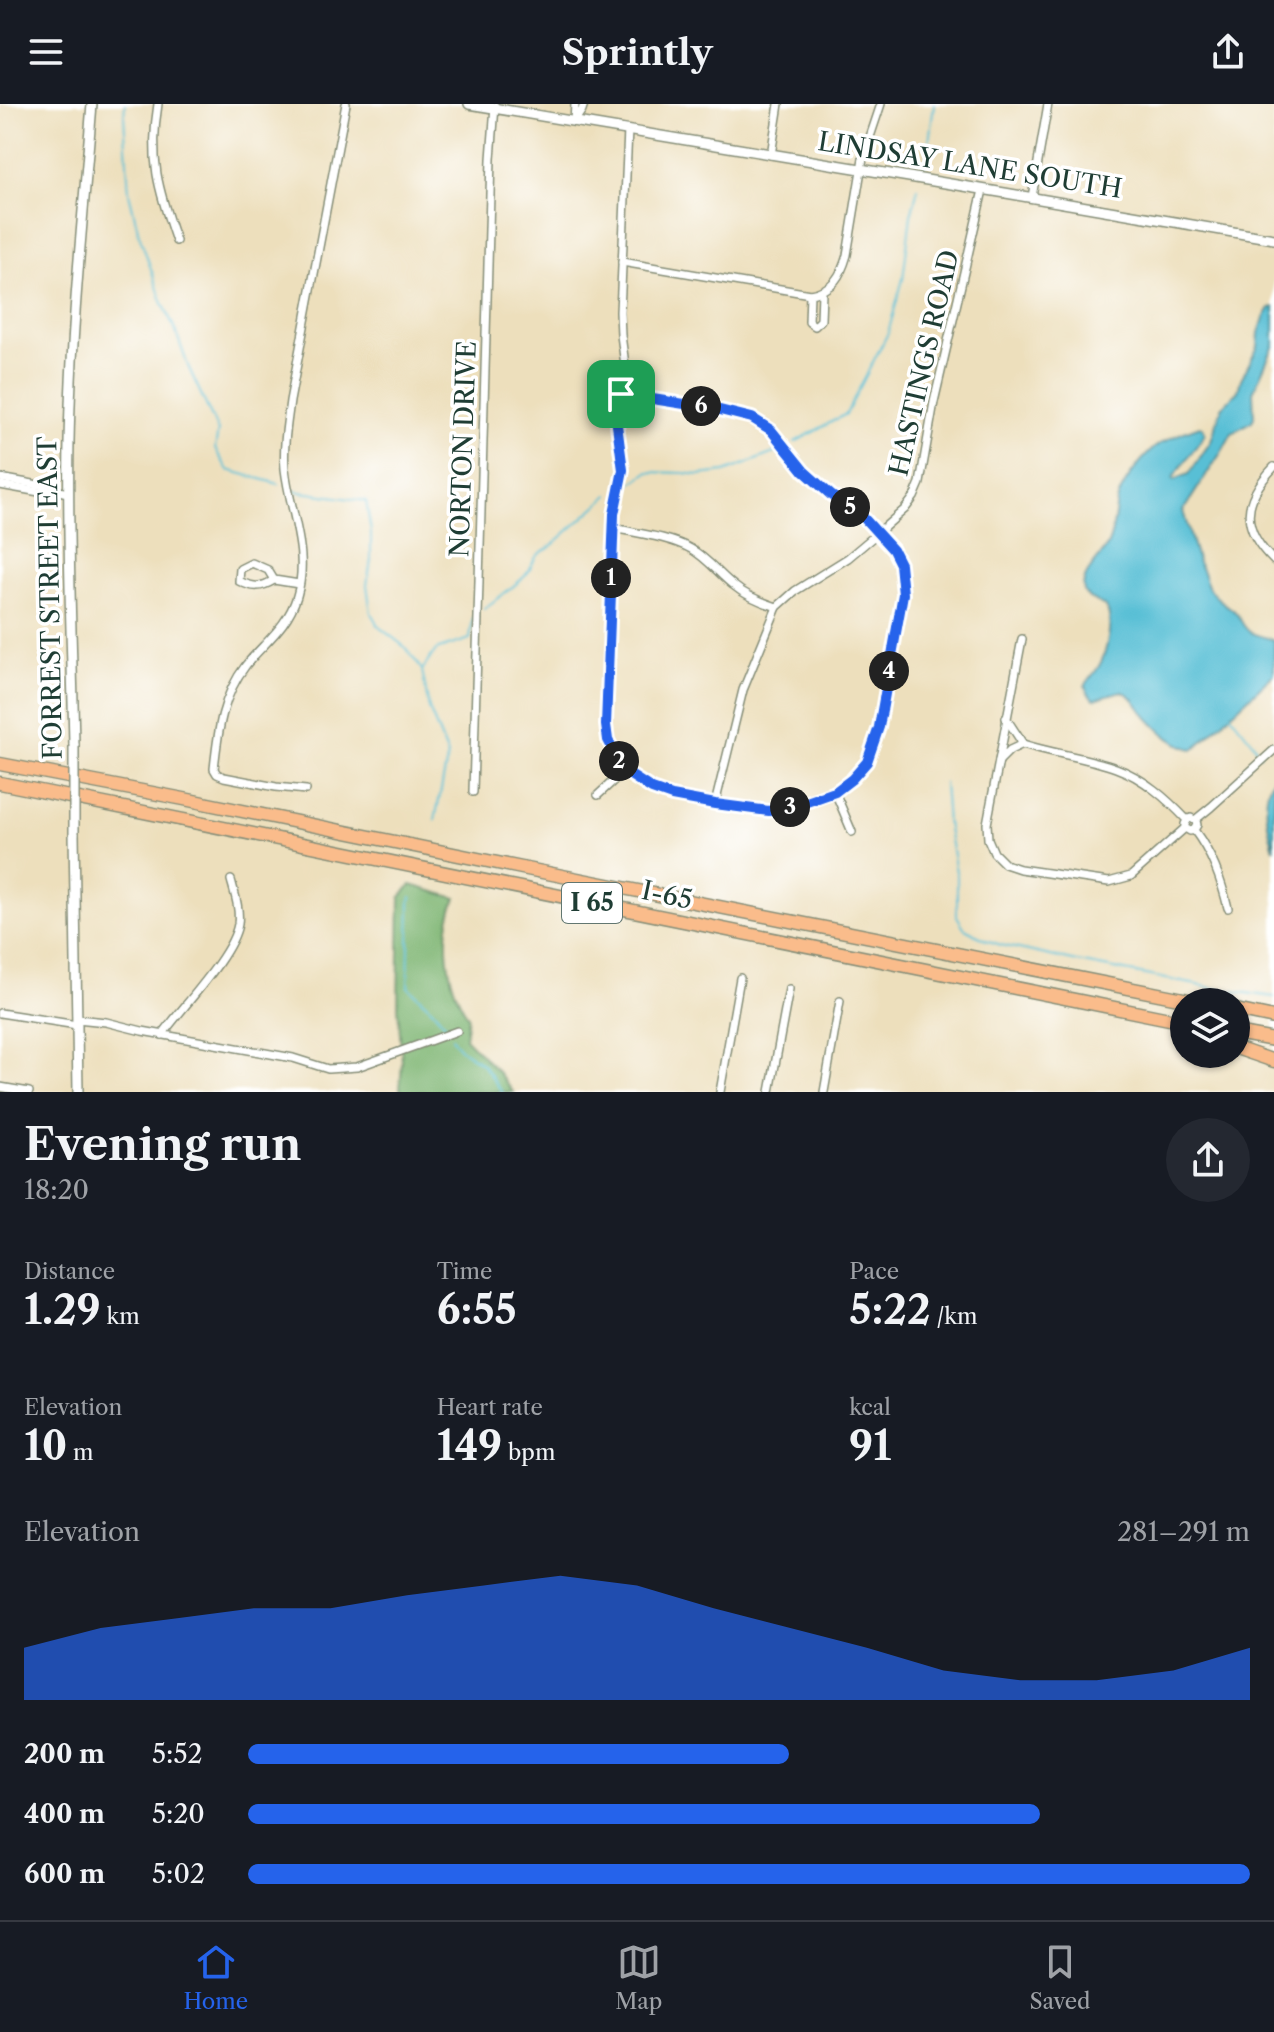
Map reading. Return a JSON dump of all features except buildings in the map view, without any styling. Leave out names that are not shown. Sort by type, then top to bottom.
[{"type":"highway","name":"I 65","points":[[0,764],[1170,996]]},
{"type":"highway","name":"I-65","points":[[0,783],[1170,1019]]},
{"type":"highway","points":[[1250,1008],[1274,1008]]},
{"type":"highway","points":[[1122,1010],[1170,1026]]},
{"type":"highway","points":[[1250,1012],[1274,1018]]},
{"type":"highway","points":[[1250,1036],[1274,1040]]},
{"type":"highway","points":[[1250,1053],[1274,1061]]},
{"type":"street","name":"FORREST STREET EAST","points":[[78,1092],[68,493],[74,337],[92,104]]},
{"type":"street","points":[[158,104],[153,133],[155,170],[176,241]]},
{"type":"street","points":[[306,790],[224,777],[214,769],[219,723],[226,700],[246,665],[287,620],[297,595],[303,563],[285,467],[285,440],[346,104]]},
{"type":"street","name":"LINDSAY LANE SOUTH","points":[[469,104],[1274,239]]},
{"type":"street","points":[[574,122],[575,104]]},
{"type":"street","points":[[574,122],[584,104]]},
{"type":"street","points":[[771,155],[779,104]]},
{"type":"street","points":[[622,262],[810,294],[822,292],[835,282],[843,269],[868,137],[881,104]]},
{"type":"street","points":[[1032,197],[1048,104]]},
{"type":"street","name":"NORTON DRIVE","points":[[473,792],[495,106]]},
{"type":"street","points":[[621,394],[752,418],[771,430],[804,471],[832,496],[863,517],[893,550],[900,564],[903,594],[879,727],[867,762],[835,792],[769,811],[672,796],[652,789],[624,771],[608,740],[613,528],[623,470],[617,425],[621,394],[625,365],[621,335],[628,130]]},
{"type":"street","name":"HASTINGS ROAD","points":[[715,804],[743,690],[777,607],[795,591],[848,558],[905,509],[914,497],[923,476],[934,402],[983,190]]},
{"type":"street","points":[[810,294],[809,322],[815,326],[821,320],[822,292]]},
{"type":"street","points":[[1274,467],[1255,491],[1249,508],[1249,521],[1260,547],[1274,561]]},
{"type":"street","points":[[0,478],[68,493]]},
{"type":"street","points":[[0,485],[45,493],[54,490]]},
{"type":"street","points":[[613,528],[689,548],[735,587],[777,607]]},
{"type":"street","points":[[274,580],[268,570],[252,563],[240,569],[239,581],[253,587],[274,580],[299,584]]},
{"type":"street","points":[[1022,639],[987,824],[988,839],[994,853],[1005,864],[1109,882],[1124,879],[1144,866],[1274,750]]},
{"type":"street","points":[[1006,718],[1023,744]]},
{"type":"street","points":[[998,762],[1010,750],[1023,744],[1118,769],[1151,788],[1169,802],[1203,842],[1215,864],[1228,908]]},
{"type":"street","points":[[598,795],[624,771]]},
{"type":"street","points":[[835,792],[852,832]]},
{"type":"street","points":[[162,1035],[232,941],[238,926],[239,911],[231,880]]},
{"type":"street","points":[[720,1092],[740,978]]},
{"type":"street","points":[[770,1092],[789,989]]},
{"type":"street","points":[[824,1092],[840,1001]]},
{"type":"street","points":[[0,1013],[77,1022],[106,1022],[293,1058],[328,1069],[357,1067],[457,1031]]},
{"type":"street","points":[[0,1087],[29,1092]]},
{"type":"green space","points":[[411,885],[456,898],[448,927],[448,958],[455,989],[468,1016],[465,1038],[513,1092],[403,1092],[400,1089],[400,898]]},
{"type":"water","points":[[1274,307],[1274,345],[1253,392],[1252,421],[1232,433],[1183,511],[1198,563],[1211,591],[1235,612],[1247,630],[1274,640],[1274,674],[1194,749],[1187,748],[1166,735],[1125,693],[1121,691],[1095,699],[1088,694],[1085,686],[1104,654],[1109,619],[1105,607],[1084,592],[1084,581],[1108,544],[1119,496],[1136,468],[1161,444],[1200,426],[1205,433],[1203,437],[1173,478],[1189,474],[1211,441],[1222,407],[1238,391],[1258,347],[1264,318]]},
{"type":"water","points":[[1274,777],[1274,849],[1266,803]]},
{"type":"waterway","points":[[125,104],[129,193],[139,234],[188,366],[218,431],[215,449],[228,470],[279,484]]},
{"type":"waterway","points":[[922,172],[934,104]]},
{"type":"waterway","points":[[795,442],[846,414],[888,333],[903,279],[911,215],[918,188]]},
{"type":"waterway","points":[[627,486],[648,472],[699,475],[725,472],[779,451]]},
{"type":"waterway","points":[[294,491],[366,501],[371,532],[367,585],[371,613],[379,627],[405,647],[422,670],[429,709],[448,755],[435,820]]},
{"type":"waterway","points":[[484,609],[525,576],[538,555],[609,495]]},
{"type":"waterway","points":[[423,669],[436,650],[470,639],[473,618]]},
{"type":"waterway","points":[[1230,714],[1260,755]]},
{"type":"waterway","points":[[944,783],[947,823],[957,877],[957,916],[965,929],[1001,945],[1073,961],[1274,997]]},
{"type":"waterway","points":[[411,897],[408,987],[449,1029]]},
{"type":"waterway","points":[[452,1037],[461,1049],[485,1067],[502,1092]]},
{"type":"route","points":[[621,394],[678,402],[752,418],[771,430],[804,471],[832,496],[863,517],[893,550],[900,564],[903,594],[879,727],[867,762],[835,792],[769,811],[672,796],[652,789],[624,771],[608,740],[606,725],[614,514],[623,470],[617,425],[621,394]]}]
